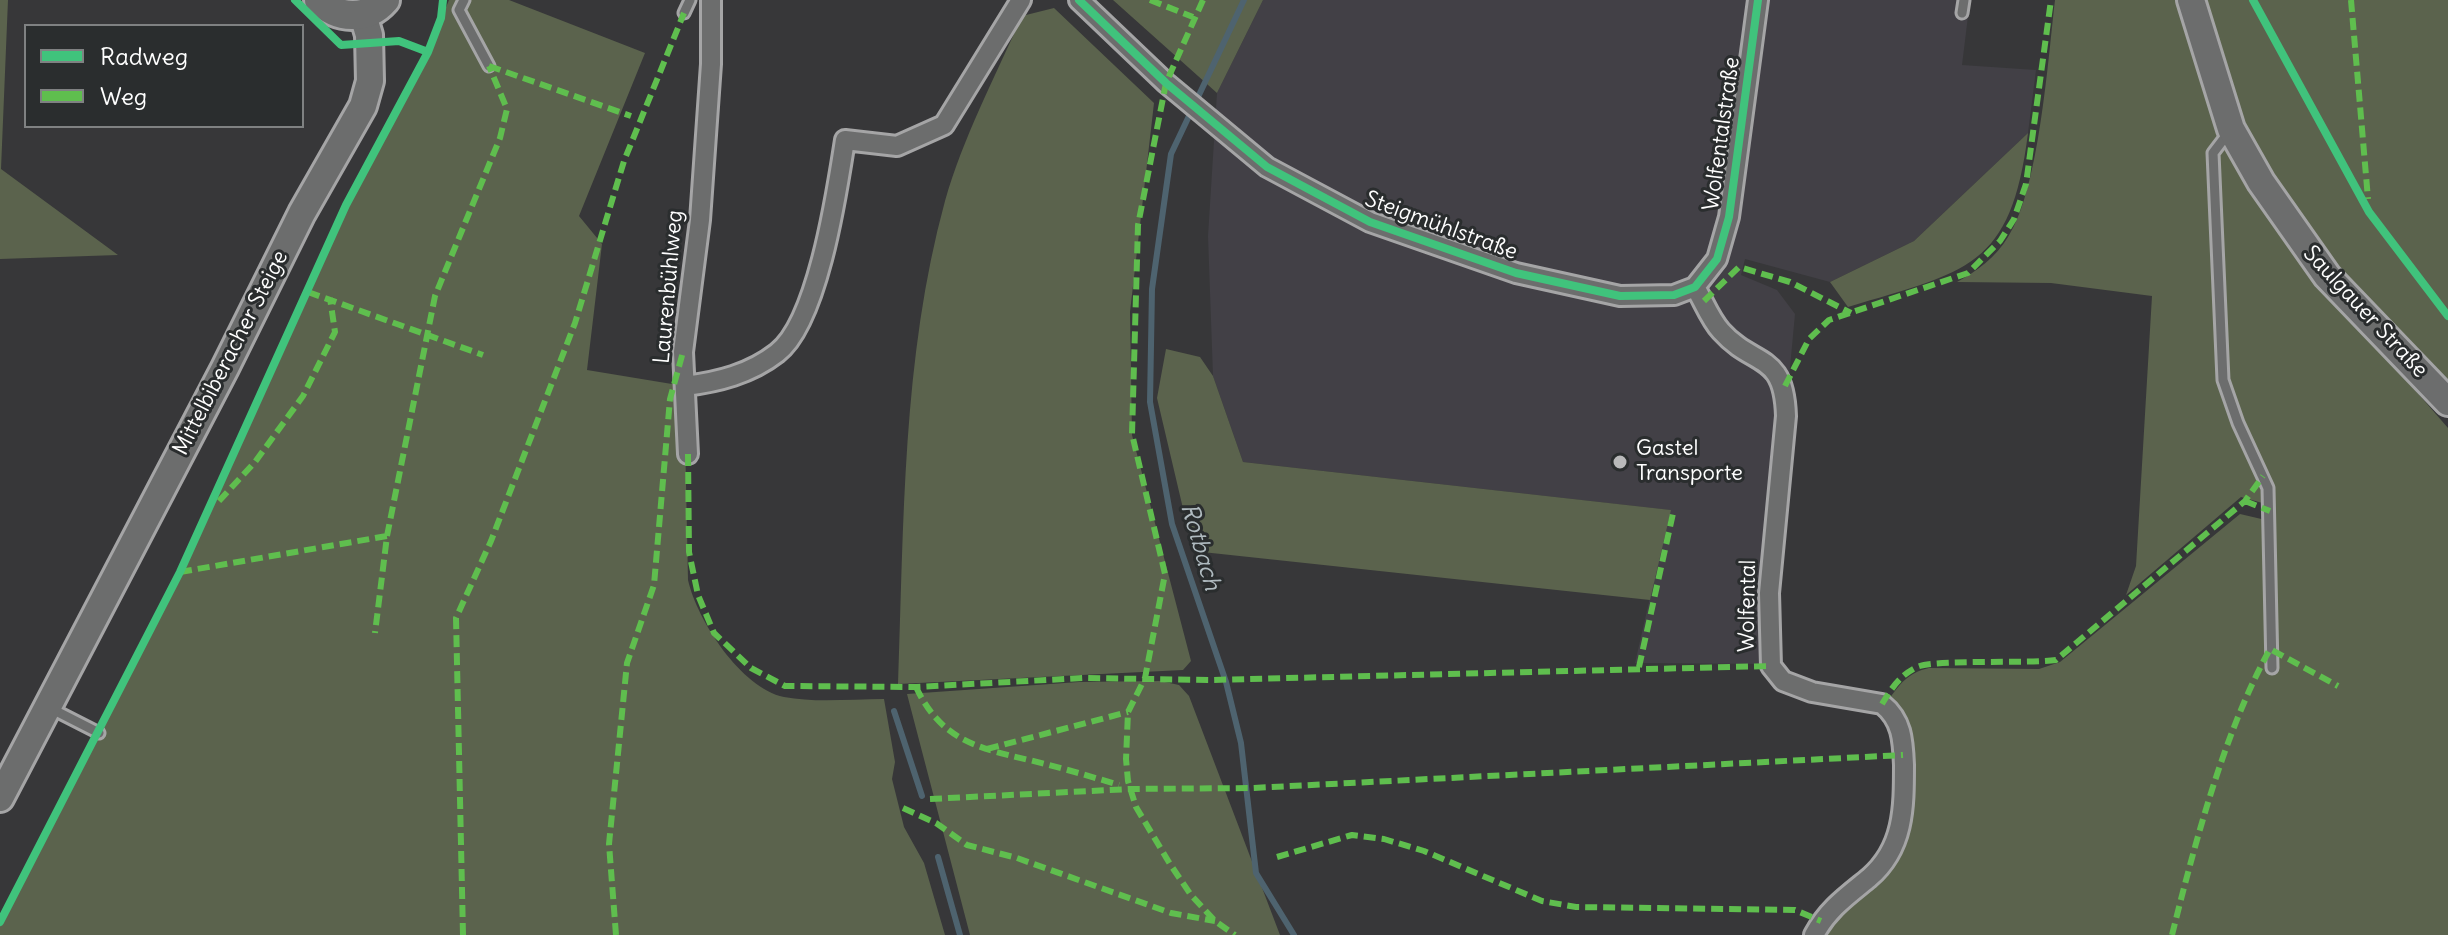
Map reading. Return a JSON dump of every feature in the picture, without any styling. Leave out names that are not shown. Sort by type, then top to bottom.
[{"type":"main road","points":[[319,0],[337,13],[374,7]]},
{"type":"street","name":"Laurenbühlweg","points":[[711,0],[710,80],[700,220],[683,352],[685,386],[712,383],[744,372],[779,352],[803,317],[832,220],[845,140],[897,146],[944,125],[1021,0]]},
{"type":"street","name":"Steigmühlstraße","points":[[1079,0],[1166,83],[1267,167],[1370,222],[1516,273],[1620,296],[1674,295],[1695,287]]},
{"type":"street","name":"Wolfentalstraße","points":[[1695,287],[1717,259],[1729,217],[1758,0]]},
{"type":"street","name":"Saulgauer Straße","points":[[2191,0],[2231,129],[2269,194],[2327,276],[2448,402]]},
{"type":"street","name":"Mittelbiberacher Steige","points":[[0,798],[302,213],[363,106],[370,81],[369,35],[374,7]]},
{"type":"street","name":"Wolfental","points":[[1695,287],[1721,331],[1768,363],[1785,386],[1786,416],[1769,593],[1771,666],[1783,681],[1812,692],[1882,704],[1900,726],[1904,810],[1899,835],[1887,859],[1839,900],[1814,935]]},
{"type":"street","points":[[685,386],[688,454]]},
{"type":"lane","points":[[464,0],[459,10],[489,66]]},
{"type":"lane","points":[[684,13],[690,0]]},
{"type":"lane","points":[[1962,13],[1964,0]]},
{"type":"lane","points":[[2231,129],[2213,153],[2223,380],[2238,423],[2268,488],[2272,546],[2272,668]]},
{"type":"lane","points":[[54,696],[99,733]]},
{"type":"shaded area","points":[[1263,0],[1970,0],[1962,65],[2036,70],[2028,133],[1914,241],[1830,282],[1745,259],[1741,275],[1777,290],[1795,314],[1769,593],[1767,664],[1635,663],[1670,510],[1243,462],[1213,376],[1208,236],[1217,93]]},
{"type":"green space","points":[[0,0],[8,0],[1,169],[118,255],[0,259]]},
{"type":"green space","points":[[449,0],[509,0],[645,53],[579,216],[602,244],[587,370],[684,386],[688,580],[711,632],[737,667],[752,681],[784,697],[884,699],[895,762],[892,779],[904,827],[924,863],[945,935],[0,935],[0,922],[168,596],[346,205],[428,52]]},
{"type":"green space","points":[[1113,0],[1263,0],[1217,93]]},
{"type":"green space","points":[[2055,0],[2189,0],[2225,135],[2322,283],[2448,428],[2448,935],[1819,935],[1905,831],[1888,701],[1905,680],[1929,668],[2039,669],[2060,662],[2240,514],[2270,521],[2266,504],[2241,497],[2126,595],[2136,566],[2152,296],[2051,283],[1957,282],[1998,251],[2019,216],[2035,157]]},
{"type":"green space","points":[[2192,0],[2448,0],[2448,395],[2338,268],[2237,127]]},
{"type":"green space","points":[[1054,8],[1154,103],[1130,312],[1132,435],[1191,661],[1183,670],[898,684],[908,441],[920,320],[931,260],[945,201],[961,154],[1022,16]]},
{"type":"green space","points":[[2028,133],[2020,178],[2009,212],[1995,238],[1976,258],[1924,284],[1848,307],[1830,282],[1914,241]]},
{"type":"green space","points":[[1166,349],[1200,357],[1213,376],[1243,462],[1671,510],[1650,600],[1193,551],[1157,398]]},
{"type":"green space","points":[[1160,681],[1179,685],[1189,696],[1280,935],[970,935],[907,694],[1079,682]]},
{"type":"waterway","name":"Rotbach","points":[[1244,0],[1171,154],[1152,289],[1150,402],[1172,524],[1226,682],[1241,743],[1256,873],[1294,935]]},
{"type":"waterway","points":[[894,711],[922,796]]},
{"type":"waterway","points":[[938,857],[960,935]]},
{"type":"marked path","points":[[1150,0],[1193,17]]},
{"type":"marked path","points":[[1203,0],[1166,83],[1138,225],[1132,434],[1165,574],[1145,678],[1128,712],[1126,759],[1128,781],[1136,807],[1170,864],[1191,895],[1215,921],[1235,935]]},
{"type":"marked path","points":[[1785,386],[1809,339],[1829,320],[1968,273],[2000,241],[2014,219],[2026,184],[2051,0]]},
{"type":"marked path","points":[[2351,0],[2368,199]]},
{"type":"marked path","points":[[463,935],[456,618],[491,541],[575,323],[624,161],[684,13]]},
{"type":"marked path","points":[[489,66],[631,116]]},
{"type":"marked path","points":[[387,536],[435,296],[500,138],[507,109],[489,66]]},
{"type":"marked path","points":[[1704,301],[1739,267],[1790,282],[1851,313]]},
{"type":"marked path","points":[[308,292],[483,355]]},
{"type":"marked path","points":[[219,501],[255,462],[303,396],[335,332],[330,298]]},
{"type":"marked path","points":[[616,935],[609,844],[627,663],[654,585],[670,399],[683,352]]},
{"type":"marked path","points":[[688,454],[689,552],[698,595],[714,633],[751,668],[785,686],[916,687],[1083,678],[1210,680],[1771,666]]},
{"type":"marked path","points":[[1882,704],[1901,678],[1917,667],[1942,663],[2056,660],[2245,501],[2263,476]]},
{"type":"marked path","points":[[2245,501],[2270,511]]},
{"type":"marked path","points":[[1639,667],[1674,509]]},
{"type":"marked path","points":[[180,572],[387,536],[375,633]]},
{"type":"marked path","points":[[2172,935],[2201,826],[2225,752],[2270,649],[2338,686]]},
{"type":"marked path","points":[[916,687],[937,719],[962,739],[993,751],[1119,785]]},
{"type":"marked path","points":[[987,749],[1128,712]]},
{"type":"marked path","points":[[930,799],[1130,789],[1252,788],[1903,755]]},
{"type":"marked path","points":[[903,808],[936,823],[967,845],[1017,858],[1171,913],[1215,921]]},
{"type":"marked path","points":[[1277,857],[1352,835],[1384,839],[1424,851],[1542,901],[1576,907],[1795,910],[1821,921]]},
{"type":"cycle path","points":[[295,0],[341,45],[399,41],[428,52]]},
{"type":"cycle path","points":[[0,922],[180,572],[346,205],[428,52],[441,18],[443,0]]},
{"type":"cycle path","points":[[1079,0],[1166,83],[1267,167],[1370,222],[1516,273],[1620,296],[1674,295],[1695,287],[1717,259],[1729,217],[1758,0]]},
{"type":"cycle path","points":[[2253,0],[2369,212],[2448,316]]},
{"type":"place","name":"Gastel Transporte","points":[[1620,462]]}]
